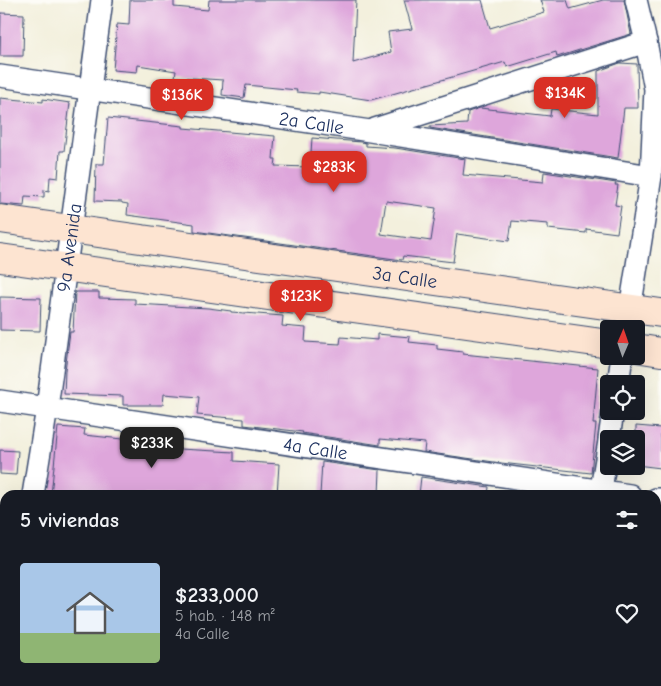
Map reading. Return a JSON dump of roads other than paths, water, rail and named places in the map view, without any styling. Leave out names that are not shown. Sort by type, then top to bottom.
[{"type":"street","name":"9a Avenida","points":[[34,490],[102,0]]},
{"type":"street","points":[[628,318],[651,176],[655,89],[636,0]]},
{"type":"street","points":[[370,131],[646,42]]},
{"type":"street","name":"2a Calle","points":[[0,76],[370,131],[651,176]]},
{"type":"street","name":"3a Calle","points":[[0,219],[628,318],[661,313]]},
{"type":"street","name":"3a Calle","points":[[0,258],[600,343]]},
{"type":"street","points":[[645,349],[661,352]]},
{"type":"street","name":"4a Calle","points":[[0,401],[581,490]]},
{"type":"street","points":[[601,490],[604,475]]}]
